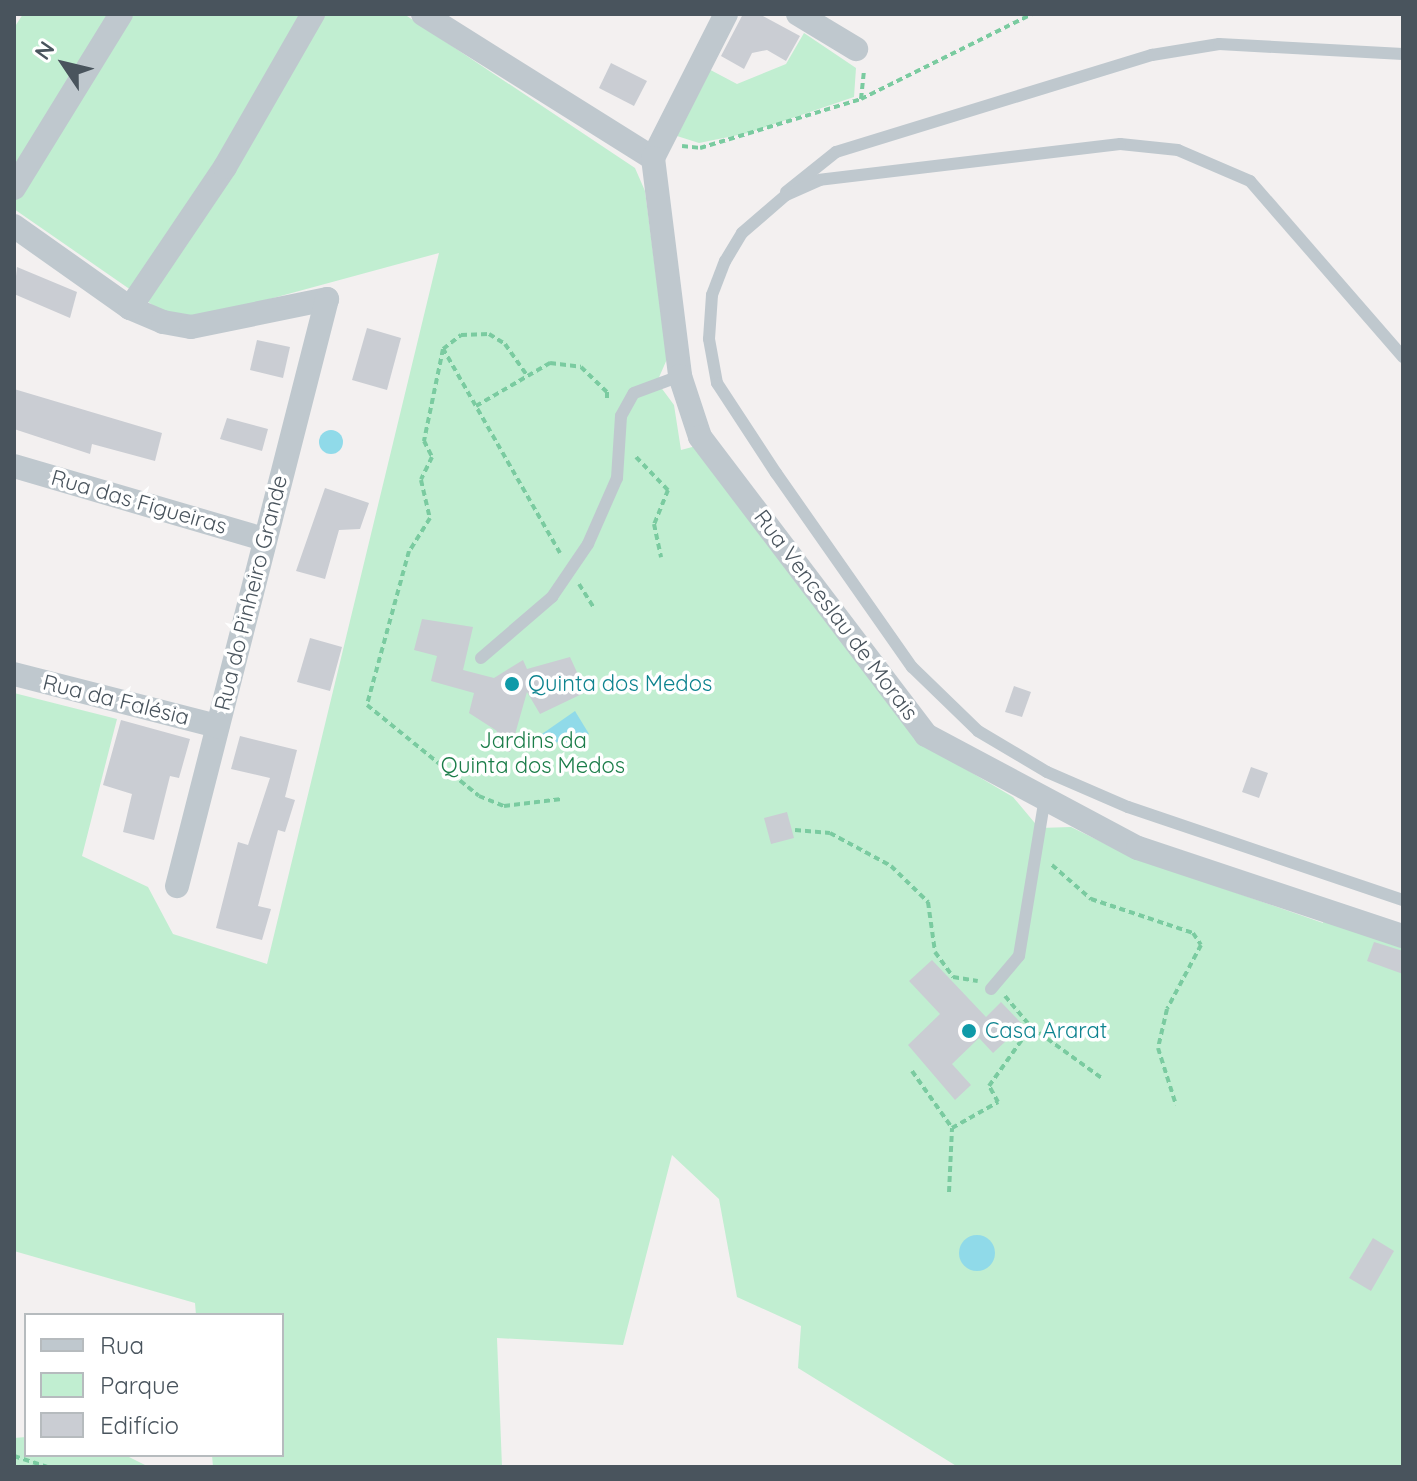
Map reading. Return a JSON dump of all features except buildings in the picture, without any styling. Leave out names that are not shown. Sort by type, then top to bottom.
[{"type":"street","points":[[14,188],[121,14]]},
{"type":"street","points":[[14,226],[130,308],[225,167],[313,14]]},
{"type":"street","points":[[423,14],[656,150],[726,14]]},
{"type":"street","points":[[798,14],[856,49]]},
{"type":"street","name":"Rua Venceslau de Morais","points":[[656,150],[680,376],[700,437],[926,735],[1044,803],[1138,848],[1403,936]]},
{"type":"street","name":"Rua do Pinheiro Grande","points":[[130,308],[191,327],[327,299],[177,886]]},
{"type":"street","name":"Rua das Figueiras","points":[[14,466],[264,539]]},
{"type":"street","name":"Rua da Falésia","points":[[14,674],[217,726]]},
{"type":"lane","points":[[1403,54],[1219,44],[1152,55],[836,152],[742,233],[712,295],[717,383],[912,667],[978,731],[1047,772],[1403,900]]},
{"type":"lane","points":[[782,198],[820,180],[979,158],[1120,144],[1178,150],[1250,181],[1403,357]]},
{"type":"lane","points":[[481,658],[552,597],[570,570],[617,478],[625,438],[621,416],[634,393],[680,376]]},
{"type":"lane","points":[[993,986],[1019,956],[1033,841],[1044,803]]},
{"type":"path","points":[[656,150],[700,148],[795,122],[861,99],[1032,14]]},
{"type":"path","points":[[527,376],[505,344],[489,334],[461,335],[443,349],[424,441],[432,457],[421,480],[430,518],[409,551],[367,705],[479,796],[504,806],[562,799]]},
{"type":"path","points":[[443,349],[594,608]]},
{"type":"path","points":[[476,406],[550,363],[581,367],[607,392],[606,416],[668,490],[654,524],[661,557]]},
{"type":"path","points":[[795,830],[830,833],[891,866],[928,902],[935,952],[953,977],[993,986],[1031,1027],[1103,1079]]},
{"type":"path","points":[[1033,841],[1091,899],[1193,933],[1201,945],[1167,1009],[1158,1048],[1176,1105]]},
{"type":"path","points":[[952,1128],[998,1102],[989,1086],[1031,1027]]},
{"type":"path","points":[[912,1071],[952,1128],[949,1192]]},
{"type":"path","points":[[14,1456],[47,1467]]},
{"type":"green space","name":"Jardins da Quinta dos Medos","points":[[23,14],[404,14],[635,168],[645,191],[667,359],[657,382],[674,405],[681,450],[696,446],[918,741],[1013,797],[1039,828],[1071,827],[1130,856],[1323,923],[1326,901],[1403,926],[1403,1467],[958,1467],[798,1368],[801,1326],[737,1297],[719,1199],[672,1155],[623,1345],[497,1338],[502,1467],[213,1467],[212,1457],[284,1457],[284,1313],[196,1313],[195,1303],[14,1251],[14,693],[117,719],[82,856],[148,887],[173,934],[267,964],[439,253],[200,318],[167,315],[14,209],[14,28]]},
{"type":"green space","points":[[804,33],[856,68],[854,97],[748,133],[699,143],[677,136],[703,66],[737,84],[786,64]]},
{"type":"green space","points":[[24,1437],[24,1457],[129,1457],[149,1467],[14,1467],[14,1438]]},
{"type":"water","points":[[331,430],[340,433],[343,442],[340,451],[331,454],[322,451],[319,442],[322,433]]},
{"type":"water","points":[[575,711],[589,734],[573,742],[529,743]]},
{"type":"water","points":[[977,1235],[990,1240],[995,1253],[990,1266],[977,1271],[964,1266],[959,1253],[964,1240]]},
{"type":"place","name":"Quinta dos Medos","points":[[512,684]]},
{"type":"place","name":"Casa Ararat","points":[[969,1031]]}]
